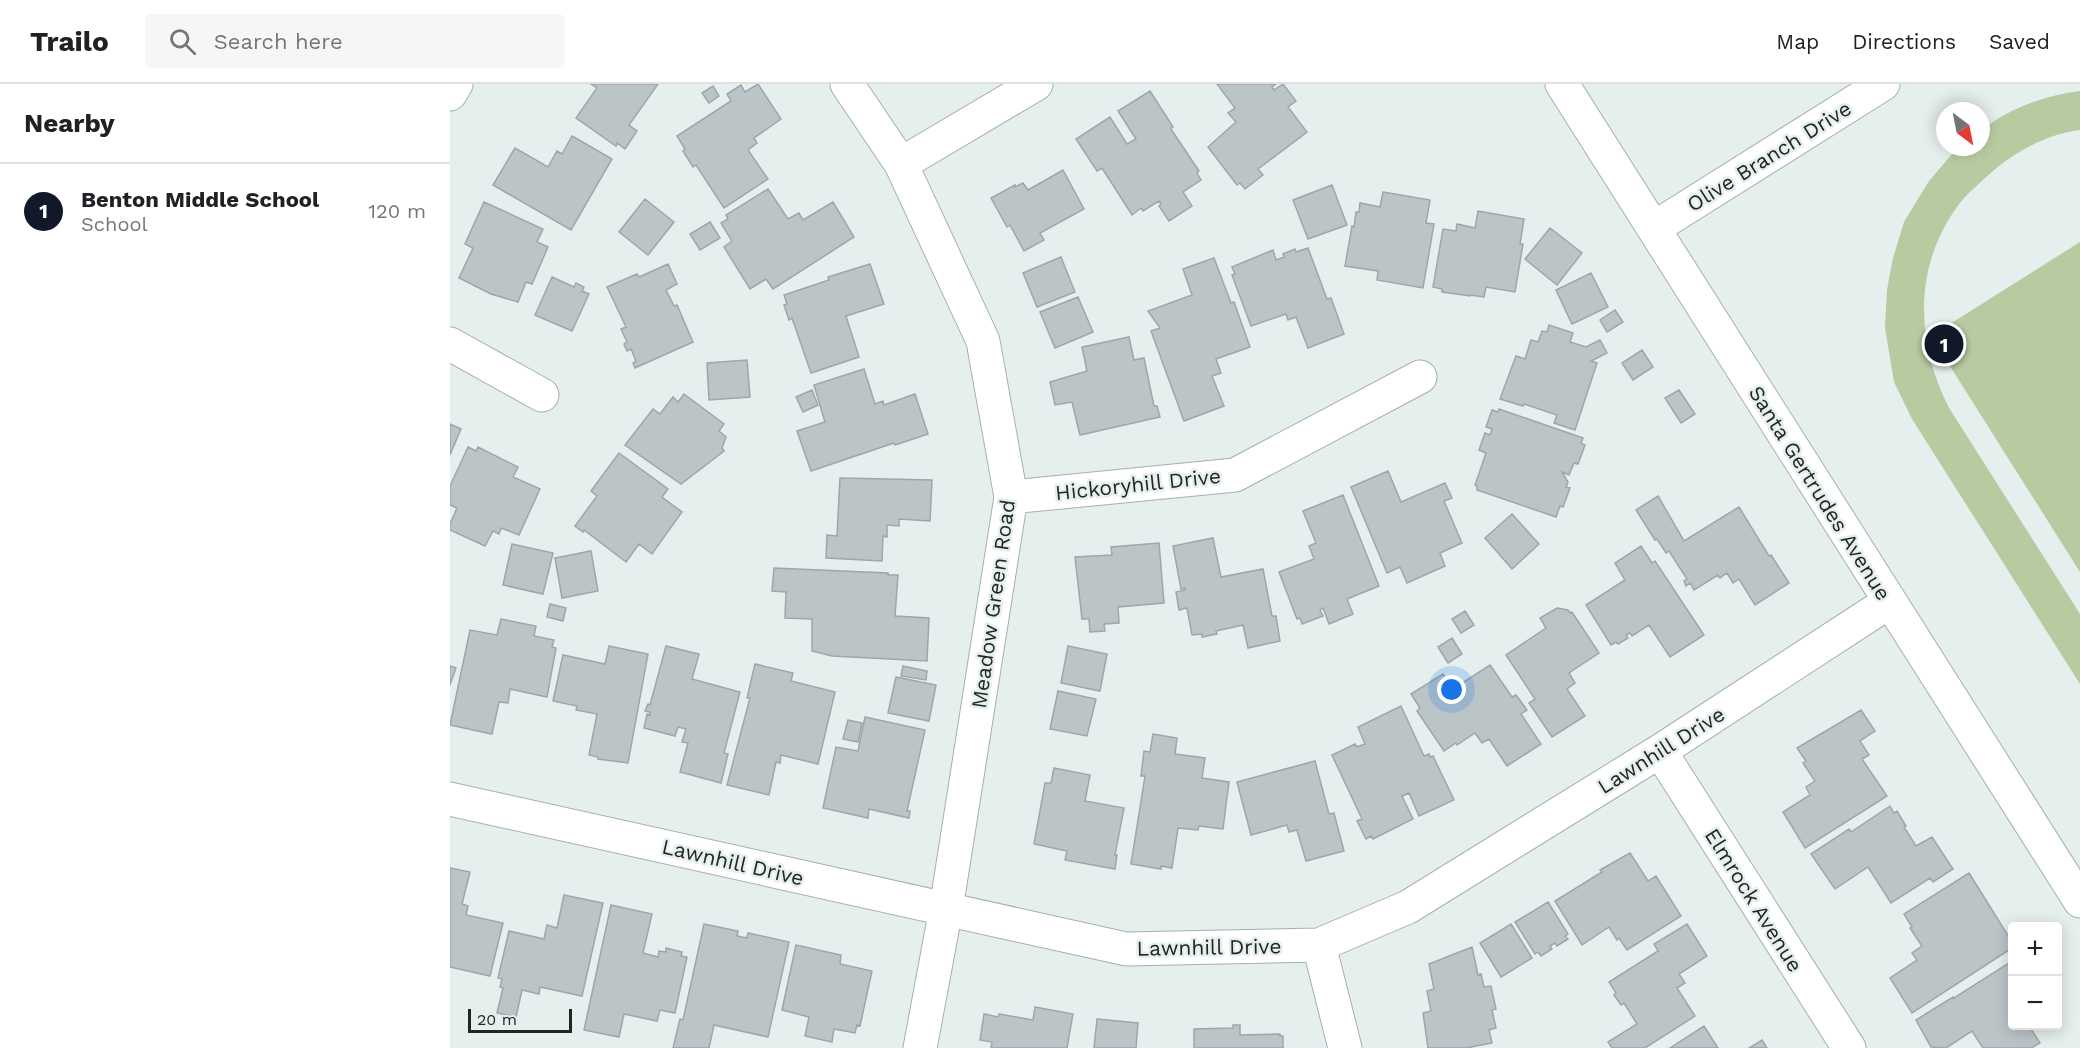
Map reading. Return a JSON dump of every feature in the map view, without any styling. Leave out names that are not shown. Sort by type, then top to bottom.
[{"type":"street","points":[[450,94],[456,84]]},
{"type":"street","name":"Meadow Green Road","points":[[847,84],[901,164],[983,341],[1011,497],[946,909],[920,1048]]},
{"type":"street","points":[[901,164],[1036,84]]},
{"type":"street","name":"Santa Gertrudes Avenue","points":[[1562,84],[2080,901]]},
{"type":"street","name":"Olive Branch Drive","points":[[1654,228],[1883,84]]},
{"type":"street","points":[[450,344],[542,395]]},
{"type":"street","name":"Hickoryhill Drive","points":[[1011,497],[1235,475],[1420,377]]},
{"type":"street","name":"Lawnhill Drive","points":[[450,799],[1126,949],[1319,945],[1408,907],[1660,752],[1889,602]]},
{"type":"street","name":"Elmrock Avenue","points":[[1660,752],[1848,1048]]},
{"type":"street","points":[[1319,945],[1345,1048]]},
{"type":"green space","points":[[2080,91],[2080,130],[2053,136],[2016,154],[1994,170],[1964,198],[1947,222],[1935,247],[1924,300],[1925,327],[1929,354],[1949,408],[2080,614],[2080,684],[1912,419],[1894,382],[1885,328],[1887,290],[1893,258],[1904,222],[1929,181],[1950,156],[1990,156],[1990,124],[2028,104]]},
{"type":"green space","points":[[2080,242],[2080,572],[1931,336]]},
{"type":"building","points":[[591,84],[658,84],[629,125],[637,131],[625,149],[617,143],[616,146],[576,118],[597,88]]},
{"type":"building","points":[[758,84],[781,119],[754,138],[757,143],[748,150],[768,179],[724,208],[696,165],[693,167],[677,136],[731,101],[727,94],[741,85],[745,92]]},
{"type":"building","points":[[1217,84],[1276,84],[1272,87],[1274,90],[1283,84],[1296,101],[1288,107],[1307,132],[1258,169],[1263,175],[1245,189],[1240,183],[1237,185],[1208,147],[1236,122],[1228,113],[1235,108]]},
{"type":"building","points":[[713,86],[719,96],[709,103],[702,93]]},
{"type":"building","points":[[1150,91],[1173,127],[1171,129],[1199,171],[1197,173],[1201,180],[1183,192],[1192,206],[1169,221],[1159,206],[1161,204],[1159,201],[1143,211],[1141,208],[1132,215],[1102,168],[1097,171],[1076,139],[1110,117],[1127,144],[1136,139],[1118,111]]},
{"type":"building","points":[[572,136],[612,159],[571,230],[493,185],[515,148],[548,167],[557,151],[562,154]]},
{"type":"building","points":[[1063,170],[1084,209],[1040,233],[1044,240],[1024,251],[1010,225],[1007,227],[991,198],[1023,183],[1028,190]]},
{"type":"building","points":[[1332,185],[1347,225],[1308,239],[1293,200]]},
{"type":"building","points":[[768,189],[788,219],[799,213],[803,220],[833,202],[854,237],[773,289],[766,279],[750,289],[724,247],[732,241],[721,223],[728,219],[726,215]]},
{"type":"building","points":[[1383,192],[1430,200],[1426,223],[1434,224],[1423,288],[1377,280],[1378,271],[1345,266],[1352,226],[1354,227],[1360,203],[1380,207]]},
{"type":"building","points":[[645,199],[674,222],[648,255],[619,232]]},
{"type":"building","points":[[484,202],[543,229],[537,242],[548,247],[532,284],[526,282],[518,302],[491,294],[459,278],[473,248],[465,244]]},
{"type":"building","points":[[1478,211],[1524,219],[1520,244],[1523,244],[1515,292],[1486,287],[1484,297],[1442,292],[1442,289],[1433,287],[1443,229],[1456,231],[1457,224],[1475,228]]},
{"type":"building","points":[[710,222],[720,238],[700,250],[690,234]]},
{"type":"building","points":[[1550,228],[1582,253],[1557,285],[1525,259]]},
{"type":"building","points":[[1308,248],[1327,299],[1331,298],[1344,334],[1308,348],[1296,317],[1288,320],[1286,314],[1251,326],[1232,275],[1235,274],[1232,267],[1273,250],[1276,260],[1295,249],[1296,252]]},
{"type":"building","points":[[1061,257],[1075,292],[1037,307],[1023,273]]},
{"type":"building","points":[[1214,258],[1231,303],[1234,302],[1250,347],[1216,359],[1221,373],[1212,376],[1224,406],[1184,421],[1151,331],[1160,328],[1148,311],[1192,295],[1183,269]]},
{"type":"building","points":[[668,264],[677,284],[666,290],[674,306],[677,305],[693,342],[635,368],[633,363],[636,361],[631,349],[627,351],[624,344],[627,342],[621,329],[626,327],[607,287],[637,274],[639,277]]},
{"type":"building","points":[[870,264],[884,304],[846,316],[859,357],[811,373],[792,318],[789,320],[784,305],[787,304],[784,295],[829,280],[828,277]]},
{"type":"building","points":[[1591,273],[1608,307],[1572,324],[1556,290]]},
{"type":"building","points":[[552,277],[574,287],[576,283],[584,287],[582,291],[589,294],[572,331],[535,315]]},
{"type":"building","points":[[1078,297],[1093,332],[1055,348],[1040,312]]},
{"type":"building","points":[[1615,310],[1623,322],[1607,332],[1600,320]]},
{"type":"building","points":[[1549,325],[1573,333],[1570,342],[1586,347],[1600,340],[1607,353],[1591,361],[1597,363],[1575,430],[1554,423],[1557,415],[1500,399],[1516,356],[1525,359],[1531,340],[1538,342],[1542,331],[1547,332]]},
{"type":"building","points":[[1129,337],[1134,360],[1144,358],[1154,406],[1157,406],[1160,417],[1080,435],[1072,402],[1055,405],[1050,382],[1087,371],[1082,347]]},
{"type":"building","points":[[1642,350],[1653,367],[1633,380],[1622,363]]},
{"type":"building","points":[[747,360],[750,397],[709,400],[707,363]]},
{"type":"building","points":[[864,369],[875,404],[883,401],[884,405],[915,394],[928,434],[811,471],[797,431],[825,422],[814,385]]},
{"type":"building","points":[[812,390],[818,405],[803,412],[796,397]]},
{"type":"building","points":[[1679,390],[1695,414],[1681,423],[1665,398]]},
{"type":"building","points":[[684,394],[724,424],[719,431],[726,437],[722,448],[724,451],[681,484],[625,445],[653,409],[660,414],[673,397],[678,402]]},
{"type":"building","points":[[1499,409],[1583,438],[1581,443],[1585,445],[1578,464],[1574,463],[1569,475],[1562,472],[1568,482],[1566,487],[1570,488],[1563,507],[1560,506],[1556,517],[1477,490],[1475,485],[1486,453],[1479,450],[1485,433],[1490,435],[1492,429],[1486,427],[1492,410],[1498,412]]},
{"type":"building","points":[[450,424],[461,429],[450,455]]},
{"type":"building","points":[[468,447],[476,451],[478,447],[518,467],[513,477],[540,489],[519,535],[501,528],[499,534],[493,531],[485,546],[450,530],[450,524],[457,508],[450,505],[450,486]]},
{"type":"building","points":[[619,453],[668,489],[662,497],[682,512],[652,554],[639,544],[626,562],[584,530],[583,532],[575,526],[597,496],[591,491]]},
{"type":"building","points":[[1388,471],[1401,502],[1445,483],[1452,498],[1444,501],[1462,543],[1440,553],[1445,566],[1407,583],[1400,567],[1387,573],[1351,487]]},
{"type":"building","points":[[840,478],[932,480],[930,521],[899,519],[899,526],[887,525],[887,537],[883,536],[882,561],[826,558],[827,535],[837,536]]},
{"type":"building","points":[[1343,495],[1379,586],[1347,599],[1353,614],[1329,624],[1323,608],[1320,610],[1323,616],[1302,624],[1300,618],[1297,619],[1279,572],[1314,559],[1309,546],[1316,543],[1303,511]]},
{"type":"building","points":[[1658,496],[1684,541],[1739,507],[1769,556],[1771,555],[1789,583],[1755,605],[1739,579],[1733,583],[1727,573],[1720,578],[1718,575],[1694,590],[1690,583],[1686,586],[1684,581],[1687,579],[1669,551],[1666,553],[1657,539],[1655,540],[1636,510]]},
{"type":"building","points":[[1512,514],[1539,544],[1512,569],[1485,538]]},
{"type":"building","points":[[1213,538],[1221,577],[1263,569],[1272,616],[1276,616],[1280,641],[1248,648],[1243,625],[1216,631],[1217,634],[1202,637],[1202,634],[1192,635],[1187,608],[1179,610],[1176,592],[1185,590],[1185,588],[1181,589],[1173,546]]},
{"type":"building","points":[[1159,543],[1164,603],[1118,607],[1119,623],[1104,624],[1105,631],[1090,632],[1089,619],[1082,619],[1075,557],[1112,555],[1111,547]]},
{"type":"building","points":[[512,544],[553,553],[543,594],[503,585]]},
{"type":"building","points":[[1641,546],[1652,563],[1655,561],[1704,635],[1670,657],[1649,625],[1632,636],[1630,633],[1626,635],[1628,638],[1618,644],[1616,642],[1611,645],[1586,605],[1625,580],[1615,563]]},
{"type":"building","points":[[591,551],[598,591],[562,598],[555,558]]},
{"type":"building","points":[[774,568],[898,575],[895,616],[929,618],[927,661],[832,656],[812,651],[812,619],[785,618],[786,592],[772,591]]},
{"type":"building","points":[[550,604],[566,608],[563,621],[547,617]]},
{"type":"building","points":[[1557,608],[1572,612],[1599,653],[1569,673],[1575,683],[1567,689],[1585,716],[1552,737],[1529,703],[1535,699],[1506,655],[1546,628],[1540,618]]},
{"type":"building","points":[[1465,611],[1474,625],[1461,633],[1452,619]]},
{"type":"building","points":[[501,619],[536,626],[534,636],[554,640],[552,647],[556,648],[547,697],[510,689],[508,703],[499,702],[492,734],[450,725],[470,630],[497,635]]},
{"type":"building","points":[[1452,638],[1462,654],[1448,663],[1438,647]]},
{"type":"building","points":[[609,646],[648,654],[628,763],[598,759],[598,757],[589,755],[597,714],[576,710],[577,706],[553,701],[563,655],[605,664]]},
{"type":"building","points":[[666,646],[699,654],[692,679],[740,692],[724,753],[728,754],[721,783],[680,772],[688,743],[682,742],[686,729],[678,727],[675,736],[644,728],[647,714],[650,715],[650,712],[645,711],[648,704],[650,705]]},
{"type":"building","points":[[1068,646],[1107,654],[1100,691],[1061,683]]},
{"type":"building","points":[[755,664],[793,673],[791,681],[835,692],[818,764],[781,755],[780,763],[776,762],[769,795],[727,785],[750,698],[747,698]]},
{"type":"building","points":[[1490,665],[1512,697],[1516,695],[1527,710],[1521,714],[1541,744],[1507,766],[1489,739],[1482,743],[1475,733],[1444,751],[1417,711],[1420,708],[1411,694],[1443,674],[1453,689]]},
{"type":"building","points":[[450,666],[456,668],[450,685]]},
{"type":"building","points":[[903,666],[927,671],[926,680],[901,676]]},
{"type":"building","points":[[896,677],[936,685],[929,721],[888,713]]},
{"type":"building","points":[[1058,691],[1096,699],[1087,736],[1050,729]]},
{"type":"building","points":[[1401,706],[1424,756],[1429,754],[1430,757],[1433,756],[1454,800],[1419,816],[1409,793],[1402,796],[1413,819],[1373,839],[1371,836],[1366,839],[1357,821],[1362,819],[1332,755],[1355,744],[1357,747],[1365,744],[1358,727]]},
{"type":"building","points":[[1861,710],[1875,731],[1860,741],[1869,755],[1862,759],[1887,796],[1805,848],[1783,812],[1810,795],[1806,787],[1815,781],[1803,763],[1806,761],[1797,748]]},
{"type":"building","points":[[865,717],[925,730],[907,811],[910,811],[909,818],[869,809],[868,818],[823,808],[836,747],[858,751]]},
{"type":"building","points":[[848,720],[862,723],[858,742],[843,739]]},
{"type":"building","points":[[1153,734],[1177,738],[1175,754],[1205,758],[1202,778],[1229,782],[1223,829],[1199,826],[1198,830],[1178,828],[1172,868],[1161,866],[1161,869],[1131,864],[1145,776],[1141,776],[1144,751],[1150,752]]},
{"type":"building","points":[[1315,761],[1329,814],[1334,813],[1344,851],[1306,861],[1297,830],[1289,832],[1287,825],[1251,835],[1237,782]]},
{"type":"building","points":[[1054,768],[1090,775],[1085,801],[1124,808],[1115,855],[1117,855],[1115,869],[1065,860],[1067,851],[1034,844],[1045,783],[1051,783]]},
{"type":"building","points":[[1890,806],[1894,813],[1897,811],[1916,846],[1932,837],[1953,869],[1933,882],[1930,878],[1891,903],[1868,867],[1835,889],[1811,854],[1849,829],[1851,832]]},
{"type":"building","points":[[1630,853],[1648,881],[1656,876],[1681,916],[1627,950],[1609,927],[1582,945],[1555,901],[1602,872],[1600,870]]},
{"type":"building","points":[[450,868],[470,872],[462,904],[468,906],[466,915],[503,923],[490,976],[450,967]]},
{"type":"building","points":[[1969,873],[2008,936],[2008,951],[1912,1013],[1890,978],[1917,960],[1912,953],[1922,946],[1904,914]]},
{"type":"building","points":[[564,895],[603,903],[582,996],[540,987],[539,994],[522,990],[516,1017],[497,1013],[503,988],[500,987],[502,979],[498,978],[509,931],[544,939],[547,925],[557,928]]},
{"type":"building","points":[[1548,902],[1568,934],[1565,936],[1568,939],[1557,946],[1555,943],[1550,946],[1552,949],[1541,956],[1538,952],[1535,954],[1515,922]]},
{"type":"building","points":[[611,905],[652,914],[643,953],[658,957],[659,951],[666,952],[666,948],[682,952],[681,956],[687,957],[675,1013],[660,1010],[657,1021],[624,1014],[619,1037],[584,1030]]},
{"type":"building","points":[[704,924],[738,931],[737,936],[747,938],[748,933],[789,942],[768,1037],[714,1025],[709,1048],[673,1048],[680,1019],[683,1020]]},
{"type":"building","points":[[1511,924],[1532,958],[1501,977],[1480,943]]},
{"type":"building","points":[[1687,924],[1707,956],[1679,974],[1685,983],[1677,988],[1695,1016],[1645,1048],[1612,1048],[1608,1042],[1637,1024],[1624,1003],[1621,1005],[1614,995],[1616,993],[1609,982],[1658,951],[1654,944]]},
{"type":"building","points":[[796,945],[841,955],[840,964],[872,971],[860,1026],[857,1025],[855,1033],[834,1029],[832,1042],[805,1036],[809,1017],[782,1010]]},
{"type":"building","points":[[1472,947],[1478,975],[1481,974],[1484,987],[1491,986],[1496,1009],[1492,1010],[1496,1028],[1489,1030],[1492,1043],[1466,1048],[1428,1048],[1423,1013],[1431,1011],[1427,991],[1434,989],[1429,964]]},
{"type":"building","points":[[2008,964],[2008,1030],[2032,1030],[2040,1043],[2031,1048],[1983,1048],[1972,1031],[1946,1048],[1931,1047],[1916,1020]]},
{"type":"building","points":[[1035,1007],[1073,1014],[1067,1048],[991,1048],[992,1042],[980,1040],[984,1014],[998,1017],[999,1014],[1033,1020]]},
{"type":"building","points":[[1097,1019],[1138,1023],[1136,1048],[1094,1048]]},
{"type":"building","points":[[1233,1025],[1240,1025],[1240,1035],[1280,1034],[1283,1036],[1283,1048],[1194,1048],[1194,1029],[1233,1028]]},
{"type":"building","points":[[1704,1026],[1718,1048],[1670,1048]]},
{"type":"building","points":[[1762,1040],[1767,1048],[1749,1048]]},
{"type":"place","name":"Benton Middle School","points":[[1944,344]]}]
